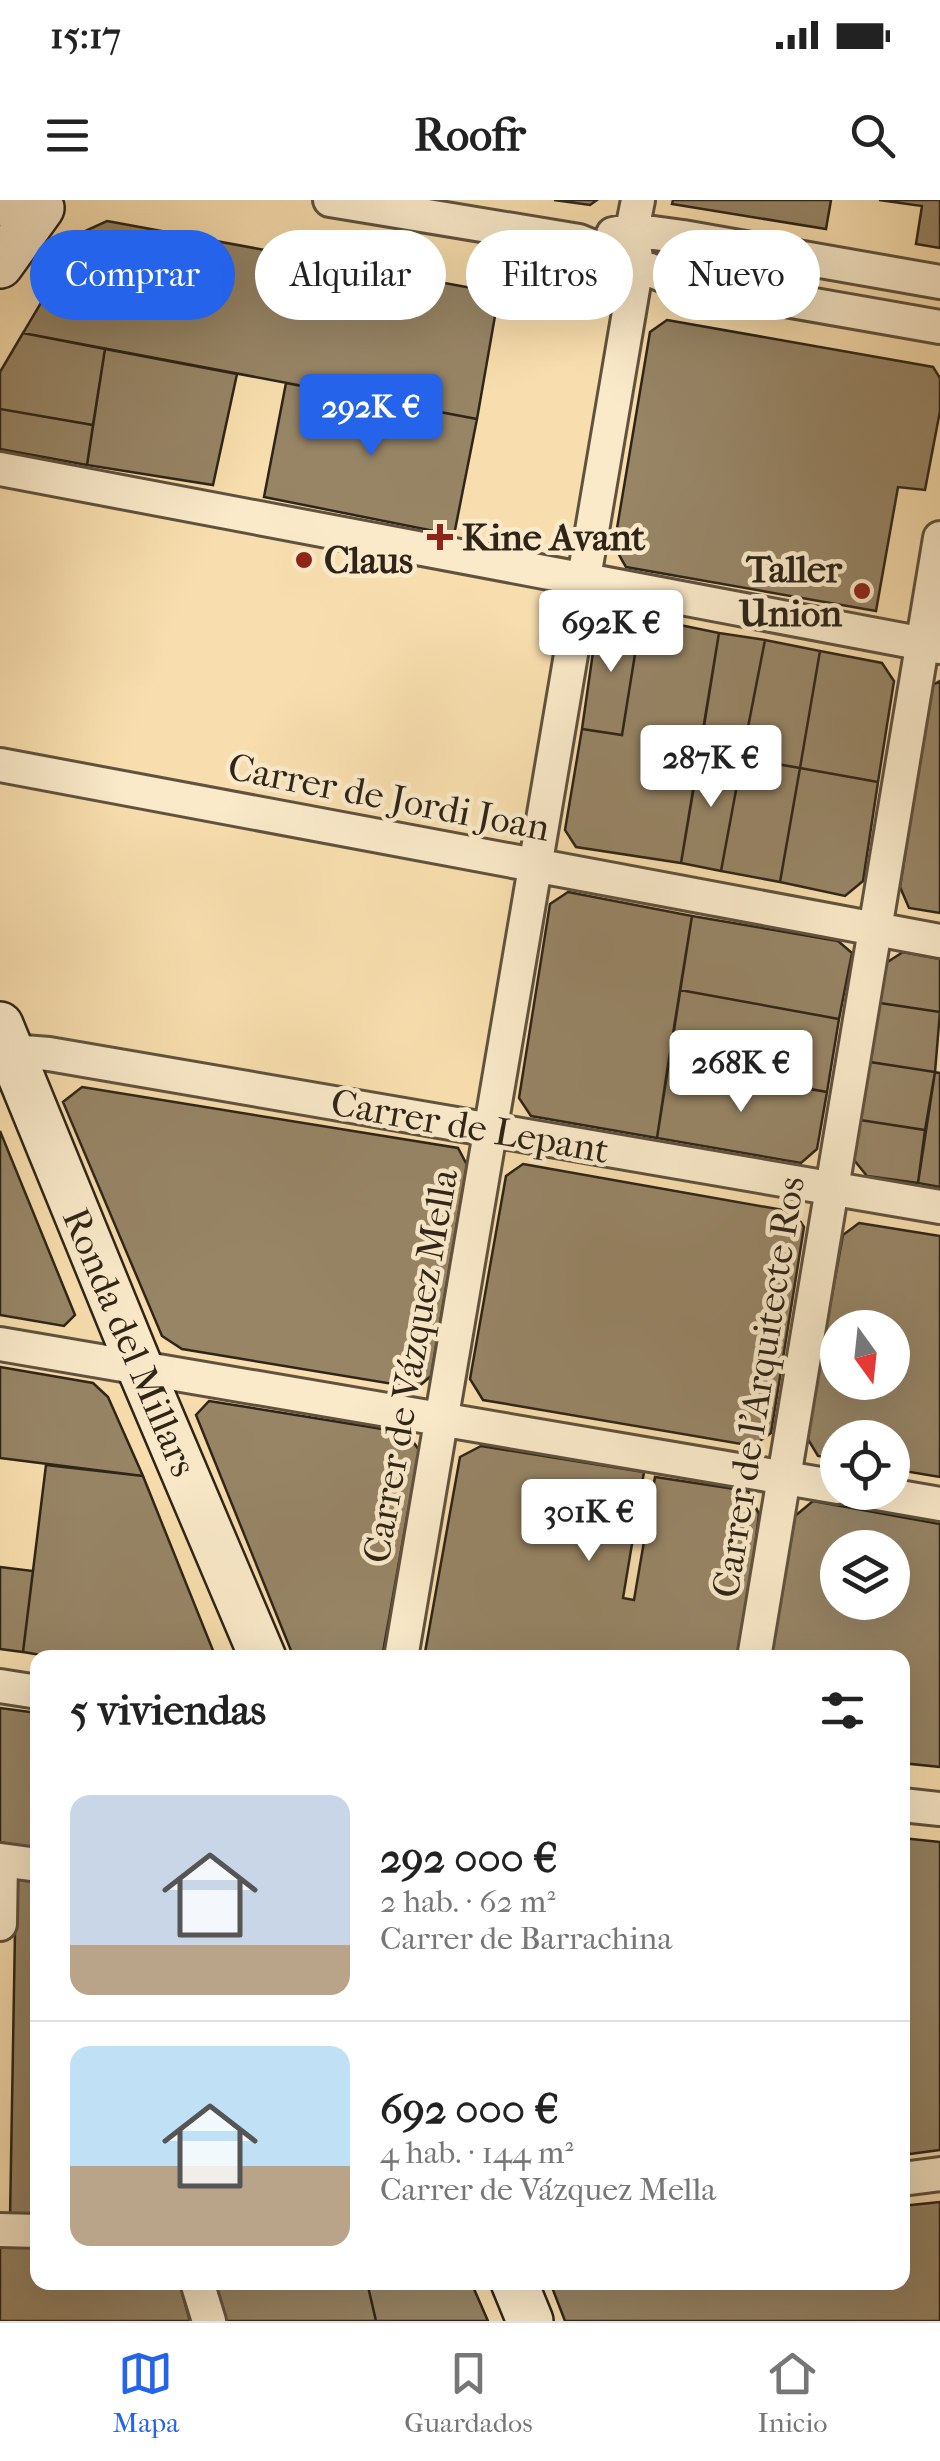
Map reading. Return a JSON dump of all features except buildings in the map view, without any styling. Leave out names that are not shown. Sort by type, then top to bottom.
[{"type":"main road","points":[[0,265],[25,202]]},
{"type":"main road","name":"Ronda del Millars","points":[[4,1042],[260,1650]]},
{"type":"main road","points":[[517,2290],[530,2321]]},
{"type":"street","points":[[330,200],[512,230]]},
{"type":"street","points":[[603,230],[635,215],[940,282]]},
{"type":"street","name":"Carrer de Vázquez Mella","points":[[402,1650],[638,265],[635,215]]},
{"type":"street","points":[[633,263],[676,280],[940,327]]},
{"type":"street","points":[[0,470],[931,646]]},
{"type":"street","name":"Carrer de l'Arquitecte Ros","points":[[755,1650],[875,929],[931,646],[940,538]]},
{"type":"street","name":"Carrer de Jordi Joan","points":[[0,766],[940,941]]},
{"type":"street","name":"Carrer de Lepant","points":[[4,1042],[49,1054],[940,1207]]},
{"type":"street","points":[[0,1344],[820,1484]]},
{"type":"street","points":[[910,1499],[940,1504]]},
{"type":"street","points":[[0,1686],[30,1691]]},
{"type":"street","points":[[910,1806],[940,1809]]},
{"type":"street","points":[[0,1924],[1,1860],[30,1864]]},
{"type":"street","points":[[910,2178],[940,2174]]},
{"type":"street","points":[[0,2230],[30,2230]]},
{"type":"street","points":[[200,2290],[209,2321]]},
{"type":"place","name":"Kine Avant","points":[[440,537]]},
{"type":"place","name":"Claus","points":[[304,560]]},
{"type":"place","name":"Taller Union","points":[[862,591]]}]
